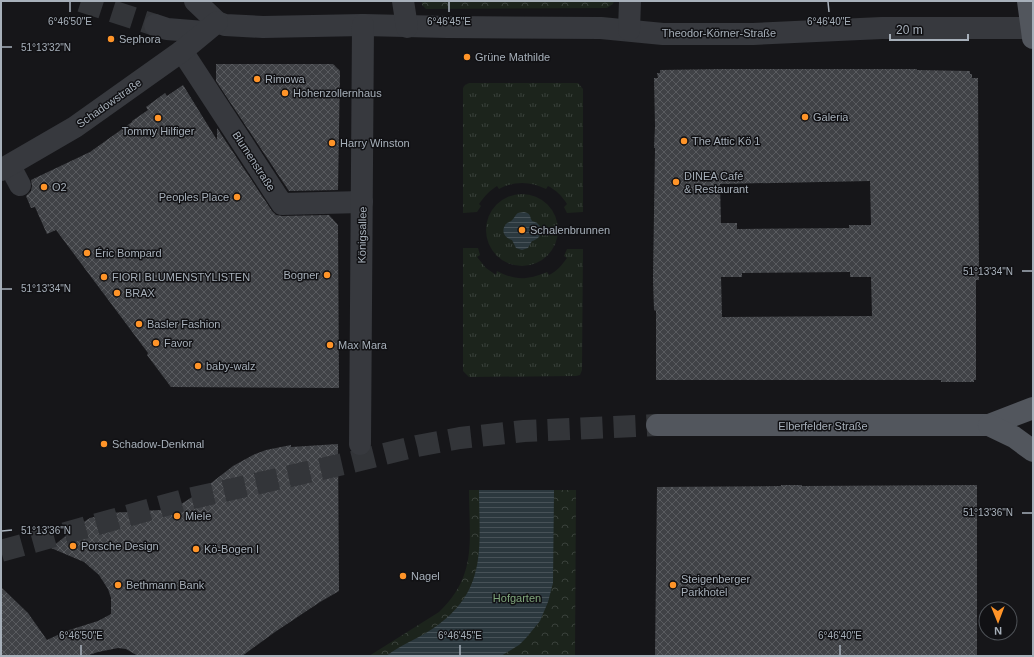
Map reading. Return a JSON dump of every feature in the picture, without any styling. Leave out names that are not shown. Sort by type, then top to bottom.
[{"type":"main road","points":[[1028,1],[1033,31]]},
{"type":"main road","name":"Elberfelder Straße","points":[[657,425],[989,425],[1033,408]]},
{"type":"main road","name":"Elberfelder Straße","points":[[989,425],[1014,437],[1033,451]]},
{"type":"street","points":[[195,1],[211,27]]},
{"type":"street","points":[[155,25],[167,29],[211,27],[225,24],[263,27],[362,25],[406,27],[403,1]]},
{"type":"street","points":[[629,30],[630,1]]},
{"type":"street","name":"Königsallee","points":[[360,444],[362,25]]},
{"type":"street","name":"Schadowstraße","points":[[20,185],[5,168],[75,127],[182,50],[211,27]]},
{"type":"street","name":"Theodor-Körner-Straße","points":[[406,27],[601,28],[663,34],[753,34],[882,28],[1033,31]]},
{"type":"street","name":"Blumenstraße","points":[[182,50],[282,204],[362,202]]},
{"type":"green space","points":[[422,1],[614,1],[613,4],[607,8],[426,9],[422,5]]},
{"type":"green space","points":[[469,83],[578,83],[583,89],[583,212],[567,213],[564,207],[567,204],[565,201],[556,191],[548,186],[546,189],[534,184],[516,183],[499,189],[497,186],[481,201],[479,204],[481,206],[477,212],[463,213],[463,88]]},
{"type":"green space","points":[[522,194],[542,200],[552,210],[558,230],[552,250],[542,260],[522,266],[502,260],[492,250],[486,230],[492,210],[502,200]]},
{"type":"green space","points":[[463,248],[478,248],[480,255],[477,257],[486,268],[496,275],[497,271],[516,278],[533,277],[547,272],[549,275],[559,268],[567,258],[564,256],[567,249],[583,249],[582,370],[580,375],[469,377],[463,371]]},
{"type":"green space","name":"Hofgarten","points":[[469,490],[576,490],[575,656],[369,656],[439,612],[460,584],[466,570],[469,556]]},
{"type":"shaded area","points":[[524,212],[529,214],[532,221],[538,223],[541,229],[541,234],[532,241],[528,248],[522,250],[516,248],[512,240],[505,236],[503,231],[507,223],[512,221],[518,213]]},
{"type":"shaded area","name":"Hofgarten","points":[[479,490],[554,490],[553,583],[548,602],[540,621],[519,645],[501,656],[386,656],[438,625],[454,611],[466,596],[473,581],[477,564],[480,529]]},
{"type":"building","points":[[216,64],[333,64],[340,71],[338,190],[289,191],[216,81]]},
{"type":"building","points":[[917,69],[970,71],[972,78],[978,78],[979,280],[976,280],[976,380],[974,380],[974,382],[941,382],[941,380],[656,380],[656,311],[654,310],[653,279],[655,148],[654,78],[658,78],[657,73],[660,73],[660,70]],"holes":[[[870,181],[871,225],[849,225],[849,228],[737,229],[737,223],[721,223],[720,184]],[[850,272],[850,277],[871,277],[872,316],[722,317],[721,277],[742,277],[742,273]]]},
{"type":"building","points":[[183,85],[217,140],[217,128],[276,215],[329,215],[338,225],[339,388],[171,387],[147,355],[148,353],[56,230],[47,234],[35,207],[31,208],[26,196],[31,191],[31,180],[90,152],[148,110],[146,107],[165,93],[167,96]]},
{"type":"building","name":"Kö-Bogen I","points":[[338,444],[339,591],[275,632],[242,656],[138,656],[126,649],[118,648],[86,656],[1,656],[1,587],[28,613],[47,640],[66,631],[98,621],[111,614],[111,598],[108,589],[99,575],[84,562],[51,548],[90,518],[109,513],[160,510],[178,506],[197,494],[233,466],[266,450],[291,445],[291,447]]},
{"type":"building","points":[[781,485],[977,485],[977,656],[655,656],[657,487]]},
{"type":"tunnel","points":[[81,1],[155,25]]},
{"type":"tunnel","points":[[1,551],[184,500],[417,446],[460,438],[524,431],[657,425]]},
{"type":"place","name":"Sephora","points":[[111,39]]},
{"type":"place","name":"Grüne Mathilde","points":[[467,57]]},
{"type":"place","name":"Rimowa","points":[[257,79]]},
{"type":"place","name":"Hohenzollernhaus","points":[[285,93]]},
{"type":"place","name":"Galeria","points":[[805,117]]},
{"type":"place","name":"Tommy Hilfiger","points":[[158,118]]},
{"type":"place","name":"The Attic Kö 1","points":[[684,141]]},
{"type":"place","name":"Harry Winston","points":[[332,143]]},
{"type":"place","name":"DINEA Café & Restaurant","points":[[676,182]]},
{"type":"place","name":"O2","points":[[44,187]]},
{"type":"place","name":"Peoples Place","points":[[237,197]]},
{"type":"place","name":"Schalenbrunnen","points":[[522,230]]},
{"type":"place","name":"Éric Bompard","points":[[87,253]]},
{"type":"place","name":"Bogner","points":[[327,275]]},
{"type":"place","name":"FIORI BLUMENSTYLISTEN","points":[[104,277]]},
{"type":"place","name":"BRAX","points":[[117,293]]},
{"type":"place","name":"Basler Fashion","points":[[139,324]]},
{"type":"place","name":"Favor","points":[[156,343]]},
{"type":"place","name":"Max Mara","points":[[330,345]]},
{"type":"place","name":"baby-walz","points":[[198,366]]},
{"type":"place","name":"Schadow-Denkmal","points":[[104,444]]},
{"type":"place","name":"Miele","points":[[177,516]]},
{"type":"place","name":"Porsche Design","points":[[73,546]]},
{"type":"place","name":"Kö-Bogen I","points":[[196,549]]},
{"type":"place","name":"Nagel","points":[[403,576]]},
{"type":"place","name":"Bethmann Bank","points":[[118,585]]},
{"type":"place","name":"Steigenberger Parkhotel","points":[[673,585]]}]
